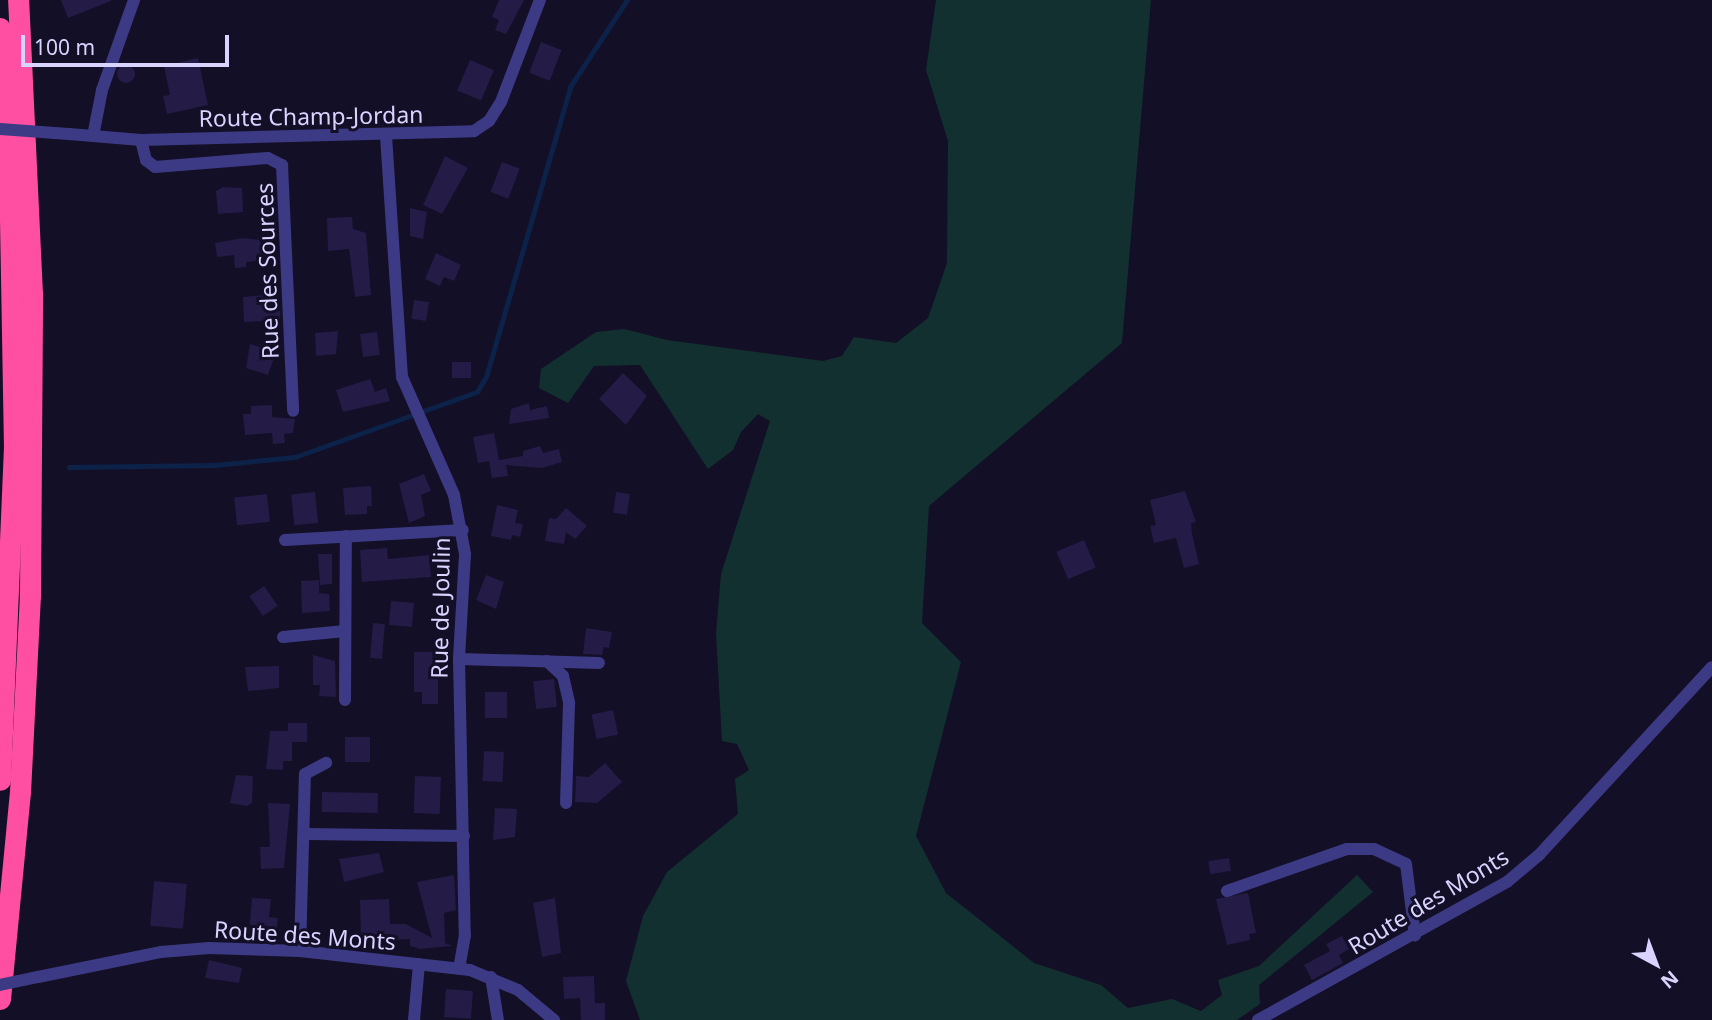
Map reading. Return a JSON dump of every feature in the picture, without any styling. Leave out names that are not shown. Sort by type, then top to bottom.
[{"type":"highway","points":[[0,999],[24,726],[31,498],[32,294],[18,0]]},
{"type":"highway","points":[[28,0],[41,312],[41,453],[31,498]]},
{"type":"highway","points":[[0,28],[14,408],[0,780]]},
{"type":"street","points":[[93,136],[102,90],[134,0]]},
{"type":"street","name":"Route Champ-Jordan","points":[[0,129],[141,140],[465,133],[489,121],[540,0]]},
{"type":"street","name":"Rue de Joulin","points":[[386,136],[399,365],[414,410],[454,495],[463,530],[466,570],[459,659],[465,935],[459,968]]},
{"type":"street","name":"Rue des Sources","points":[[141,140],[146,160],[155,167],[268,159],[282,165],[293,411]]},
{"type":"street","points":[[285,540],[463,530]]},
{"type":"street","points":[[345,700],[346,536]]},
{"type":"street","points":[[284,636],[345,631]]},
{"type":"street","points":[[459,659],[599,663]]},
{"type":"street","points":[[547,661],[563,676],[569,703],[566,803]]},
{"type":"street","name":"Route des Monts","points":[[1258,1020],[1493,892],[1539,855],[1712,667]]},
{"type":"street","points":[[300,951],[306,774],[326,763]]},
{"type":"street","points":[[306,834],[464,836]]},
{"type":"street","points":[[1227,891],[1347,849],[1374,849],[1406,864],[1415,935]]},
{"type":"street","name":"Route des Monts","points":[[0,985],[161,952],[209,948],[300,951],[459,968],[491,977],[524,994],[554,1020]]},
{"type":"street","points":[[414,1020],[419,964]]},
{"type":"street","points":[[491,977],[498,1020]]},
{"type":"green space","points":[[936,0],[1151,0],[1122,343],[929,506],[922,623],[961,662],[916,836],[946,893],[1034,963],[1101,985],[1128,1008],[1172,999],[1201,1011],[1222,995],[1218,980],[1259,966],[1357,875],[1373,892],[1259,985],[1260,1004],[1237,1020],[640,1020],[626,981],[643,916],[667,872],[738,814],[735,779],[749,770],[737,744],[722,741],[716,633],[721,574],[770,421],[758,414],[741,432],[733,450],[708,469],[640,365],[594,366],[568,403],[539,388],[541,369],[596,332],[624,329],[667,340],[823,361],[842,356],[854,337],[896,343],[928,318],[947,263],[948,141],[926,70]]},
{"type":"building","points":[[61,0],[111,0],[111,1],[68,18]]},
{"type":"building","points":[[499,0],[524,0],[506,34],[495,30],[499,20],[492,17]]},
{"type":"building","points":[[541,42],[562,50],[550,81],[529,73]]},
{"type":"building","points":[[198,58],[208,105],[167,114],[163,96],[170,95],[164,66]]},
{"type":"building","points":[[470,60],[494,70],[481,101],[457,90]]},
{"type":"building","points":[[122,65],[130,65],[135,74],[133,81],[122,83],[117,78],[117,70]]},
{"type":"building","points":[[445,156],[468,168],[442,214],[423,205]]},
{"type":"building","points":[[502,162],[520,169],[508,199],[491,192]]},
{"type":"building","points":[[223,187],[242,188],[243,212],[218,214],[216,191]]},
{"type":"building","points":[[410,208],[427,212],[423,239],[410,236]]},
{"type":"building","points":[[352,217],[353,229],[366,233],[371,295],[355,297],[349,249],[328,251],[327,218]]},
{"type":"building","points":[[243,238],[269,241],[270,254],[256,255],[256,261],[246,262],[246,267],[235,268],[234,255],[217,257],[215,243]]},
{"type":"building","points":[[436,253],[461,265],[454,281],[444,277],[440,286],[425,279]]},
{"type":"building","points":[[265,295],[266,312],[280,311],[280,327],[266,328],[265,321],[244,322],[243,297]]},
{"type":"building","points":[[414,300],[429,302],[426,321],[411,319]]},
{"type":"building","points":[[338,331],[336,354],[316,356],[315,333]]},
{"type":"building","points":[[377,332],[380,355],[363,357],[360,334]]},
{"type":"building","points":[[250,344],[276,352],[268,375],[246,368]]},
{"type":"building","points":[[452,362],[471,362],[471,378],[452,378]]},
{"type":"building","points":[[623,373],[647,396],[626,425],[599,399]]},
{"type":"building","points":[[370,379],[375,392],[386,388],[390,401],[343,412],[336,390]]},
{"type":"building","points":[[529,403],[530,410],[547,406],[549,418],[509,424],[511,409]]},
{"type":"building","points":[[272,405],[272,417],[295,419],[293,433],[284,434],[285,443],[273,444],[272,433],[245,435],[243,414],[251,414],[251,406]]},
{"type":"building","points":[[494,433],[499,460],[523,456],[523,451],[540,446],[543,453],[559,449],[562,462],[542,468],[506,465],[508,476],[492,478],[489,461],[478,463],[473,437]]},
{"type":"building","points":[[424,474],[431,491],[421,495],[425,516],[409,523],[399,484]]},
{"type":"building","points":[[371,486],[372,506],[367,506],[367,514],[345,515],[343,488]]},
{"type":"building","points":[[1185,491],[1196,522],[1191,523],[1199,564],[1184,568],[1176,538],[1154,543],[1150,526],[1156,525],[1150,500]]},
{"type":"building","points":[[315,492],[318,523],[294,525],[291,495]]},
{"type":"building","points":[[616,492],[630,494],[627,515],[613,513]]},
{"type":"building","points":[[267,494],[270,522],[237,525],[234,497]]},
{"type":"building","points":[[497,505],[518,510],[515,523],[523,524],[520,537],[512,535],[511,540],[491,536]]},
{"type":"building","points":[[566,508],[587,526],[575,539],[566,532],[564,544],[545,541],[549,518],[556,519]]},
{"type":"building","points":[[1084,540],[1096,568],[1068,579],[1056,552]]},
{"type":"building","points":[[387,548],[388,559],[429,555],[431,577],[362,582],[360,550]]},
{"type":"building","points":[[318,554],[332,554],[332,584],[320,585]]},
{"type":"building","points":[[486,575],[504,582],[496,609],[476,600]]},
{"type":"building","points":[[319,580],[319,593],[329,594],[330,611],[302,613],[301,581]]},
{"type":"building","points":[[264,586],[278,606],[263,616],[249,596]]},
{"type":"building","points":[[391,601],[414,603],[412,627],[389,625]]},
{"type":"building","points":[[373,623],[385,624],[382,659],[370,658]]},
{"type":"building","points":[[586,628],[612,632],[609,648],[604,647],[602,655],[583,654]]},
{"type":"building","points":[[414,652],[438,652],[438,704],[422,704],[422,692],[414,692]]},
{"type":"building","points":[[313,655],[335,661],[336,697],[319,696],[320,685],[313,685]]},
{"type":"building","points":[[279,666],[279,688],[248,691],[245,667]]},
{"type":"building","points":[[554,679],[557,707],[536,709],[533,681]]},
{"type":"building","points":[[485,692],[507,692],[507,718],[485,718]]},
{"type":"building","points":[[613,710],[618,734],[597,739],[591,715]]},
{"type":"building","points":[[288,723],[307,723],[307,742],[292,742],[292,761],[283,761],[283,770],[266,769],[270,731],[288,731]]},
{"type":"building","points":[[345,737],[370,737],[370,762],[345,762]]},
{"type":"building","points":[[484,751],[504,752],[502,782],[482,781]]},
{"type":"building","points":[[605,763],[622,782],[597,803],[575,802],[576,776],[589,777]]},
{"type":"building","points":[[236,775],[253,776],[252,803],[247,806],[230,803]]},
{"type":"building","points":[[415,776],[441,777],[440,814],[414,813]]},
{"type":"building","points":[[322,792],[378,793],[378,813],[322,812]]},
{"type":"building","points":[[268,803],[290,804],[284,868],[261,869],[260,847],[270,847]]},
{"type":"building","points":[[495,808],[517,809],[515,837],[493,840]]},
{"type":"building","points":[[379,853],[384,872],[344,882],[339,859]]},
{"type":"building","points":[[1229,858],[1231,871],[1210,874],[1208,861]]},
{"type":"building","points":[[454,875],[456,910],[444,913],[445,943],[452,946],[420,949],[410,946],[410,939],[361,941],[360,900],[389,899],[390,924],[406,924],[432,938],[417,882]]},
{"type":"building","points":[[154,881],[187,884],[183,929],[150,926]]},
{"type":"building","points":[[1248,893],[1256,933],[1249,934],[1250,940],[1227,945],[1216,899]]},
{"type":"building","points":[[252,898],[271,899],[269,917],[278,918],[276,935],[249,933]]},
{"type":"building","points":[[555,898],[561,953],[542,957],[533,903]]},
{"type":"building","points":[[1342,936],[1349,949],[1339,955],[1343,963],[1312,980],[1304,965],[1330,951],[1326,944]]},
{"type":"building","points":[[209,960],[242,968],[239,983],[205,978]]},
{"type":"building","points":[[594,976],[595,1003],[605,1003],[605,1020],[581,1020],[580,998],[564,999],[563,977]]},
{"type":"building","points":[[446,989],[473,991],[471,1019],[444,1017]]},
{"type":"waterway","points":[[69,467],[214,465],[295,457],[477,392],[486,377],[570,87],[627,0]]}]
